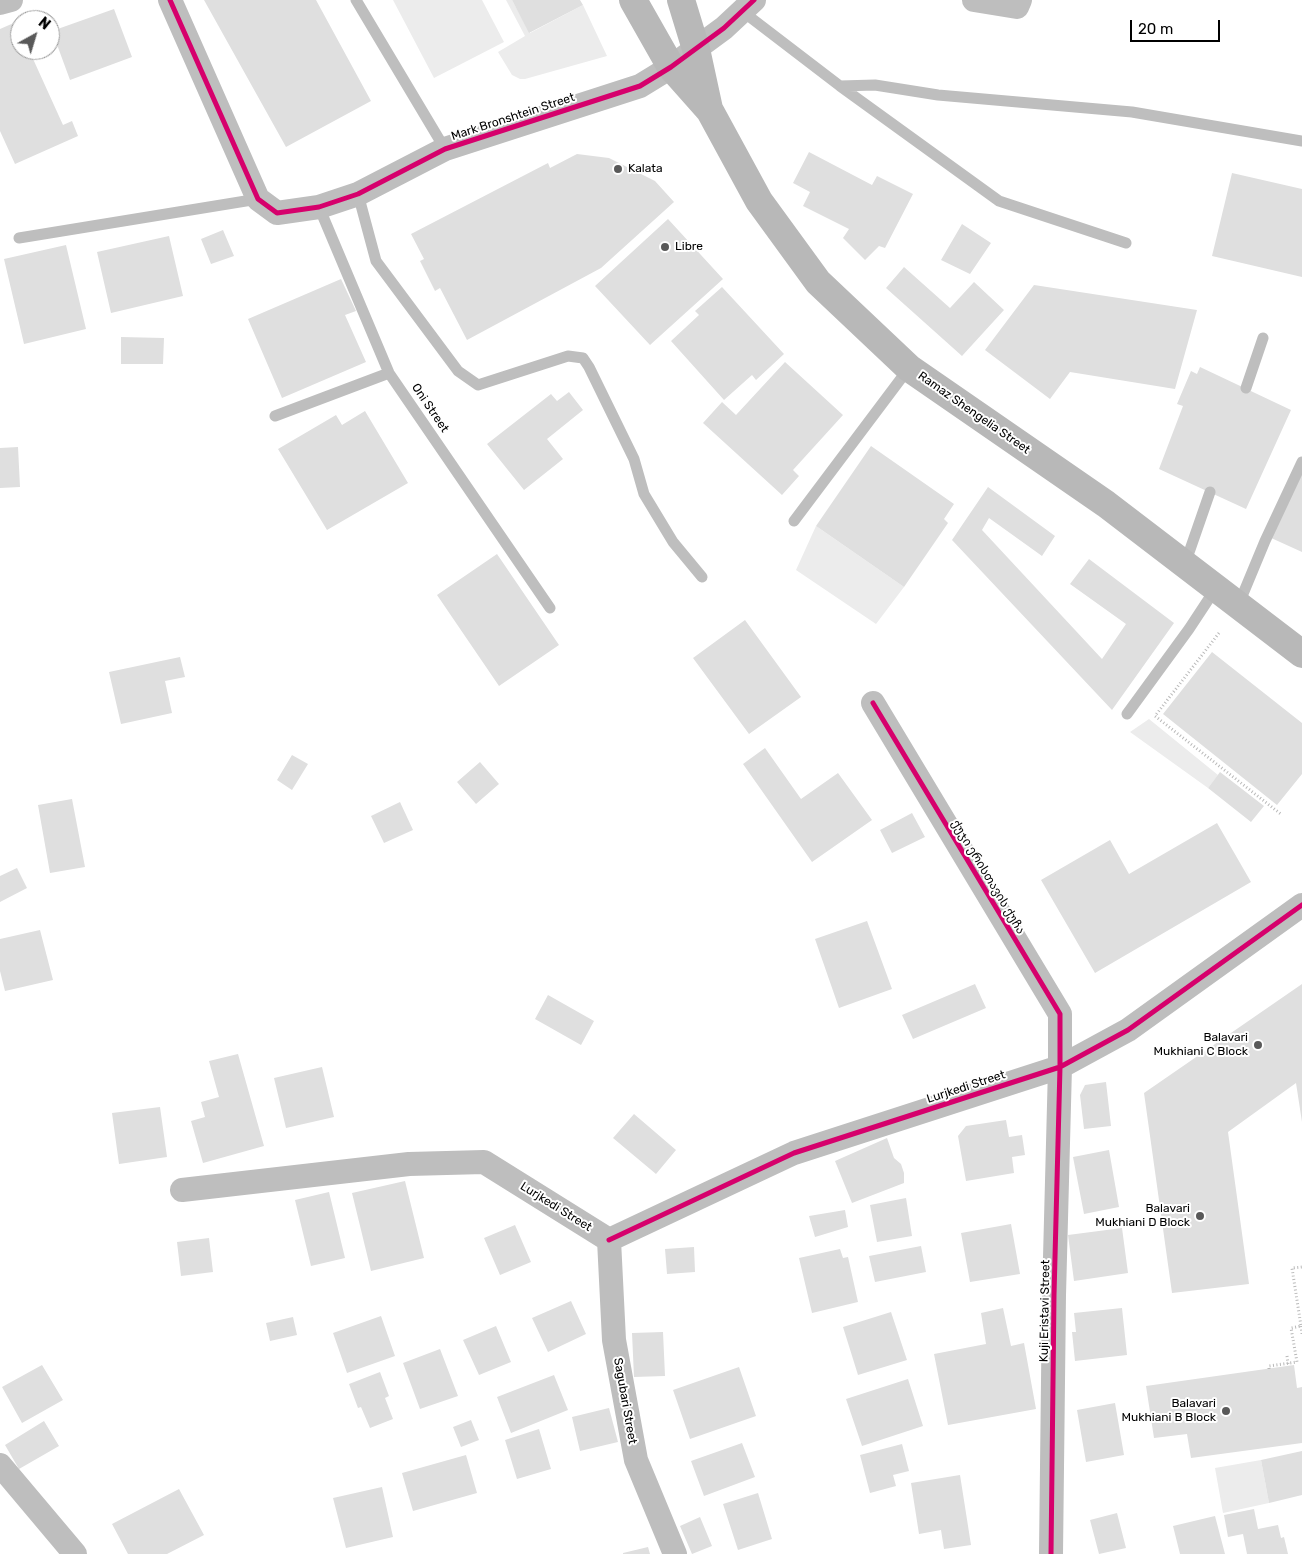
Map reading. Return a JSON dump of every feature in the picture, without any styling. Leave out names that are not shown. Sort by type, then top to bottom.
[{"type":"main road","name":"Ramaz Shengelia Street","points":[[633,0],[671,67],[710,111],[759,201],[818,282],[909,368],[1106,504],[1302,654]]},
{"type":"main road","name":"Ramaz Shengelia Street","points":[[682,0],[696,49],[710,111]]},
{"type":"street","points":[[0,2],[11,0]]},
{"type":"street","points":[[170,0],[258,199]]},
{"type":"street","points":[[974,0],[1017,7],[1020,0]]},
{"type":"street","name":"Mark Bronshtein Street","points":[[258,199],[277,213],[319,207],[358,194],[445,149],[640,86],[696,49],[724,28],[748,6]]},
{"type":"street","name":"ქუჯი ერისთავის ქუჩა","points":[[873,703],[1060,1014],[1060,1068]]},
{"type":"street","name":"Lurjkedi Street","points":[[182,1190],[408,1164],[484,1162],[609,1240],[794,1153],[1060,1068],[1128,1030],[1302,905]]},
{"type":"street","name":"Kuji Eristavi Street","points":[[1051,1554],[1054,1295],[1060,1068]]},
{"type":"street","name":"Sagubari Street","points":[[609,1240],[614,1340],[636,1460],[676,1554]]},
{"type":"street","points":[[0,1465],[75,1554]]},
{"type":"lane","points":[[356,0],[445,149]]},
{"type":"lane","points":[[748,6],[840,86],[999,201],[1126,243]]},
{"type":"lane","points":[[840,86],[875,85],[938,94],[1132,112],[1302,141]]},
{"type":"lane","points":[[358,194],[376,261],[458,371],[478,385],[568,356],[583,358],[634,459],[644,494],[673,542],[702,577]]},
{"type":"lane","points":[[19,238],[258,199]]},
{"type":"lane","name":"Oni Street","points":[[319,207],[389,373],[550,608]]},
{"type":"lane","points":[[1246,388],[1263,338]]},
{"type":"lane","points":[[794,521],[909,368]]},
{"type":"lane","points":[[275,416],[389,373]]},
{"type":"lane","points":[[1238,606],[1265,541],[1302,462]]},
{"type":"lane","points":[[1185,564],[1210,492]]},
{"type":"lane","points":[[1127,714],[1189,629],[1216,588]]},
{"type":"path","points":[[1219,633],[1155,716],[1282,815]]},
{"type":"path","points":[[1302,1267],[1292,1268],[1302,1334]]},
{"type":"path","points":[[1269,1369],[1269,1366],[1297,1362],[1291,1328],[1301,1326]]},
{"type":"path","points":[[1287,1356],[1288,1364]]},
{"type":"shaded area","points":[[393,0],[482,0],[504,42],[434,78]]},
{"type":"shaded area","points":[[506,0],[512,0],[530,33],[583,5],[607,56],[525,79],[512,75],[498,52],[525,36]]},
{"type":"shaded area","points":[[816,526],[904,587],[876,624],[796,570]]},
{"type":"shaded area","points":[[1149,719],[1218,775],[1208,788],[1130,732]]},
{"type":"shaded area","points":[[1261,1460],[1269,1503],[1223,1513],[1215,1468]]},
{"type":"building","points":[[204,0],[316,0],[371,101],[286,147]]},
{"type":"building","points":[[512,0],[580,0],[583,5],[529,33]]},
{"type":"building","points":[[114,9],[132,57],[70,80],[60,53],[60,28]]},
{"type":"building","points":[[10,25],[10,60],[34,60],[63,125],[72,121],[78,136],[15,164],[0,131],[0,29]]},
{"type":"building","points":[[809,152],[872,185],[877,176],[913,194],[885,248],[879,246],[865,260],[843,238],[849,229],[803,206],[810,192],[793,183]]},
{"type":"building","points":[[577,154],[609,158],[655,181],[674,202],[601,268],[467,340],[440,288],[435,291],[420,261],[424,259],[411,234],[548,163],[550,168]]},
{"type":"building","points":[[1232,173],[1302,189],[1302,277],[1212,256]]},
{"type":"building","points":[[668,219],[723,279],[650,345],[595,286]]},
{"type":"building","points":[[962,224],[991,243],[970,274],[941,260]]},
{"type":"building","points":[[223,230],[234,256],[211,264],[201,239]]},
{"type":"building","points":[[169,236],[183,296],[111,313],[97,252]]},
{"type":"building","points":[[66,245],[86,329],[24,344],[4,259]]},
{"type":"building","points":[[904,267],[950,308],[974,282],[1004,310],[962,356],[886,288]]},
{"type":"building","points":[[341,279],[356,311],[345,315],[366,362],[282,398],[248,319]]},
{"type":"building","points":[[1034,285],[1197,310],[1175,389],[1070,372],[1050,399],[985,350]]},
{"type":"building","points":[[722,287],[784,354],[756,380],[752,375],[724,400],[671,341],[699,315],[695,311]]},
{"type":"building","points":[[121,337],[164,338],[163,364],[121,364]]},
{"type":"building","points":[[785,362],[843,415],[793,470],[799,476],[782,495],[703,423],[722,402],[736,415]]},
{"type":"building","points":[[1200,367],[1291,410],[1246,509],[1159,469],[1183,406],[1177,404],[1191,371],[1197,374]]},
{"type":"building","points":[[569,392],[583,410],[547,439],[563,459],[524,490],[487,444],[551,394],[557,401]]},
{"type":"building","points":[[365,411],[408,483],[327,530],[278,449],[336,415],[342,425]]},
{"type":"building","points":[[871,446],[954,504],[944,519],[948,523],[904,587],[816,526]]},
{"type":"building","points":[[18,447],[20,487],[0,488],[0,448]]},
{"type":"building","points":[[1302,466],[1302,552],[1269,537]]},
{"type":"building","points":[[988,487],[1055,536],[1042,556],[989,518],[982,530],[1102,659],[1126,624],[1070,584],[1089,559],[1174,623],[1112,710],[952,540]]},
{"type":"building","points":[[497,554],[559,645],[499,686],[437,595]]},
{"type":"building","points":[[745,620],[801,697],[749,734],[693,658]]},
{"type":"building","points":[[1212,652],[1302,723],[1302,774],[1277,805],[1163,714]]},
{"type":"building","points":[[180,657],[185,677],[165,681],[172,713],[121,724],[109,672]]},
{"type":"building","points":[[765,748],[801,799],[838,773],[872,820],[812,862],[743,764]]},
{"type":"building","points":[[292,755],[308,764],[292,790],[277,780]]},
{"type":"building","points":[[480,762],[499,784],[476,804],[457,782]]},
{"type":"building","points":[[1220,772],[1264,806],[1251,822],[1208,788]]},
{"type":"building","points":[[72,799],[85,867],[50,873],[38,805]]},
{"type":"building","points":[[400,802],[413,830],[384,843],[371,816]]},
{"type":"building","points":[[912,813],[925,837],[892,853],[880,830]]},
{"type":"building","points":[[1217,823],[1251,882],[1095,973],[1041,880],[1110,840],[1129,874]]},
{"type":"building","points":[[17,868],[27,888],[0,902],[0,876]]},
{"type":"building","points":[[867,921],[892,989],[839,1008],[815,939]]},
{"type":"building","points":[[40,930],[53,980],[5,991],[0,971],[0,939]]},
{"type":"building","points":[[975,984],[986,1008],[913,1039],[902,1015]]},
{"type":"building","name":"Balavari Mukhiani D Block","points":[[1302,984],[1302,1122],[1296,1083],[1228,1132],[1249,1284],[1172,1293],[1144,1093]]},
{"type":"building","points":[[548,995],[594,1021],[581,1045],[535,1019]]},
{"type":"building","points":[[238,1054],[264,1146],[203,1163],[191,1121],[205,1117],[201,1102],[219,1097],[209,1061]]},
{"type":"building","points":[[322,1067],[334,1117],[286,1128],[274,1078]]},
{"type":"building","points":[[1106,1082],[1111,1126],[1084,1129],[1080,1095],[1085,1085]]},
{"type":"building","points":[[160,1107],[167,1157],[119,1164],[112,1113]]},
{"type":"building","points":[[634,1114],[676,1150],[656,1174],[613,1138]]},
{"type":"building","points":[[1006,1120],[1009,1137],[1022,1135],[1025,1155],[1012,1157],[1014,1173],[966,1181],[958,1136],[966,1126]]},
{"type":"building","points":[[887,1138],[894,1158],[901,1164],[904,1173],[904,1183],[852,1203],[835,1161]]},
{"type":"building","points":[[1109,1150],[1119,1207],[1084,1214],[1073,1157]]},
{"type":"building","points":[[405,1181],[424,1258],[371,1271],[352,1193]]},
{"type":"building","points":[[329,1192],[345,1258],[311,1266],[295,1200]]},
{"type":"building","points":[[906,1198],[912,1236],[877,1242],[870,1205]]},
{"type":"building","points":[[845,1210],[848,1227],[815,1237],[809,1216]]},
{"type":"building","points":[[1011,1224],[1020,1274],[970,1282],[961,1233]]},
{"type":"building","points":[[515,1225],[531,1262],[500,1275],[484,1238]]},
{"type":"building","points":[[1122,1228],[1128,1273],[1074,1281],[1068,1235]]},
{"type":"building","points":[[209,1238],[213,1272],[181,1276],[177,1242]]},
{"type":"building","points":[[921,1246],[926,1272],[875,1282],[869,1256]]},
{"type":"building","points":[[694,1247],[695,1272],[667,1274],[665,1249]]},
{"type":"building","points":[[840,1249],[843,1258],[848,1257],[858,1302],[812,1313],[799,1258]]},
{"type":"building","points":[[571,1301],[586,1334],[548,1352],[532,1318]]},
{"type":"building","points":[[1003,1308],[1011,1346],[1024,1343],[1036,1409],[948,1425],[934,1354],[986,1344],[981,1313]]},
{"type":"building","points":[[1122,1308],[1127,1355],[1075,1361],[1072,1332],[1076,1332],[1074,1313]]},
{"type":"building","points":[[891,1312],[907,1360],[858,1375],[843,1327]]},
{"type":"building","points":[[381,1316],[395,1356],[347,1373],[333,1333]]},
{"type":"building","points":[[293,1317],[297,1335],[270,1341],[266,1323]]},
{"type":"building","points":[[496,1326],[511,1362],[479,1375],[463,1340]]},
{"type":"building","points":[[663,1332],[665,1376],[634,1377],[632,1333]]},
{"type":"building","points":[[440,1349],[458,1396],[420,1409],[403,1363]]},
{"type":"building","points":[[42,1365],[63,1400],[22,1423],[2,1387]]},
{"type":"building","name":"Balavari Mukhiani B Block","points":[[1294,1365],[1297,1388],[1302,1387],[1302,1443],[1191,1458],[1187,1434],[1154,1438],[1146,1386]]},
{"type":"building","points":[[739,1367],[756,1416],[690,1439],[673,1390]]},
{"type":"building","points":[[380,1372],[389,1396],[385,1398],[393,1419],[370,1428],[361,1407],[358,1408],[349,1384]]},
{"type":"building","points":[[554,1375],[568,1410],[511,1433],[497,1397]]},
{"type":"building","points":[[908,1379],[923,1426],[862,1446],[846,1399]]},
{"type":"building","points":[[1115,1403],[1124,1455],[1086,1462],[1077,1410]]},
{"type":"building","points":[[609,1408],[618,1442],[580,1451],[572,1417]]},
{"type":"building","points":[[471,1420],[479,1440],[461,1447],[453,1427]]},
{"type":"building","points":[[44,1421],[59,1446],[19,1469],[5,1445]]},
{"type":"building","points":[[539,1429],[551,1469],[517,1479],[505,1440]]},
{"type":"building","points":[[742,1443],[755,1477],[704,1496],[691,1461]]},
{"type":"building","points":[[902,1444],[909,1471],[893,1475],[896,1486],[870,1493],[860,1455]]},
{"type":"building","points":[[1302,1451],[1302,1495],[1269,1503],[1261,1460]]},
{"type":"building","points":[[466,1455],[477,1493],[413,1511],[402,1473]]},
{"type":"building","points":[[960,1475],[971,1545],[944,1549],[941,1530],[919,1534],[911,1483]]},
{"type":"building","points":[[382,1487],[393,1537],[346,1548],[333,1498]]},
{"type":"building","points":[[179,1489],[204,1535],[167,1554],[128,1554],[112,1524]]},
{"type":"building","points":[[758,1493],[772,1539],[738,1550],[723,1504]]},
{"type":"building","points":[[1254,1509],[1258,1529],[1278,1525],[1281,1538],[1284,1537],[1288,1554],[1247,1554],[1243,1534],[1228,1537],[1224,1515]]},
{"type":"building","points":[[1117,1513],[1126,1548],[1099,1554],[1090,1520]]},
{"type":"building","points":[[1215,1516],[1225,1554],[1180,1554],[1173,1526]]},
{"type":"building","points":[[700,1517],[712,1546],[692,1554],[680,1526]]},
{"type":"building","points":[[648,1547],[650,1554],[623,1554],[623,1553]]},
{"type":"cycle path","points":[[170,0],[258,199],[277,213],[319,207],[358,194],[445,149],[640,86],[671,67],[724,28],[754,0]]},
{"type":"cycle path","points":[[873,703],[1060,1014],[1051,1554]]},
{"type":"cycle path","points":[[609,1240],[794,1153],[1060,1067],[1128,1030],[1302,905]]},
{"type":"place","name":"Kalata","points":[[618,169]]},
{"type":"place","name":"Libre","points":[[665,247]]},
{"type":"place","name":"Balavari Mukhiani C Block","points":[[1258,1045]]},
{"type":"place","name":"Balavari Mukhiani D Block","points":[[1200,1216]]},
{"type":"place","name":"Balavari Mukhiani B Block","points":[[1226,1411]]}]
